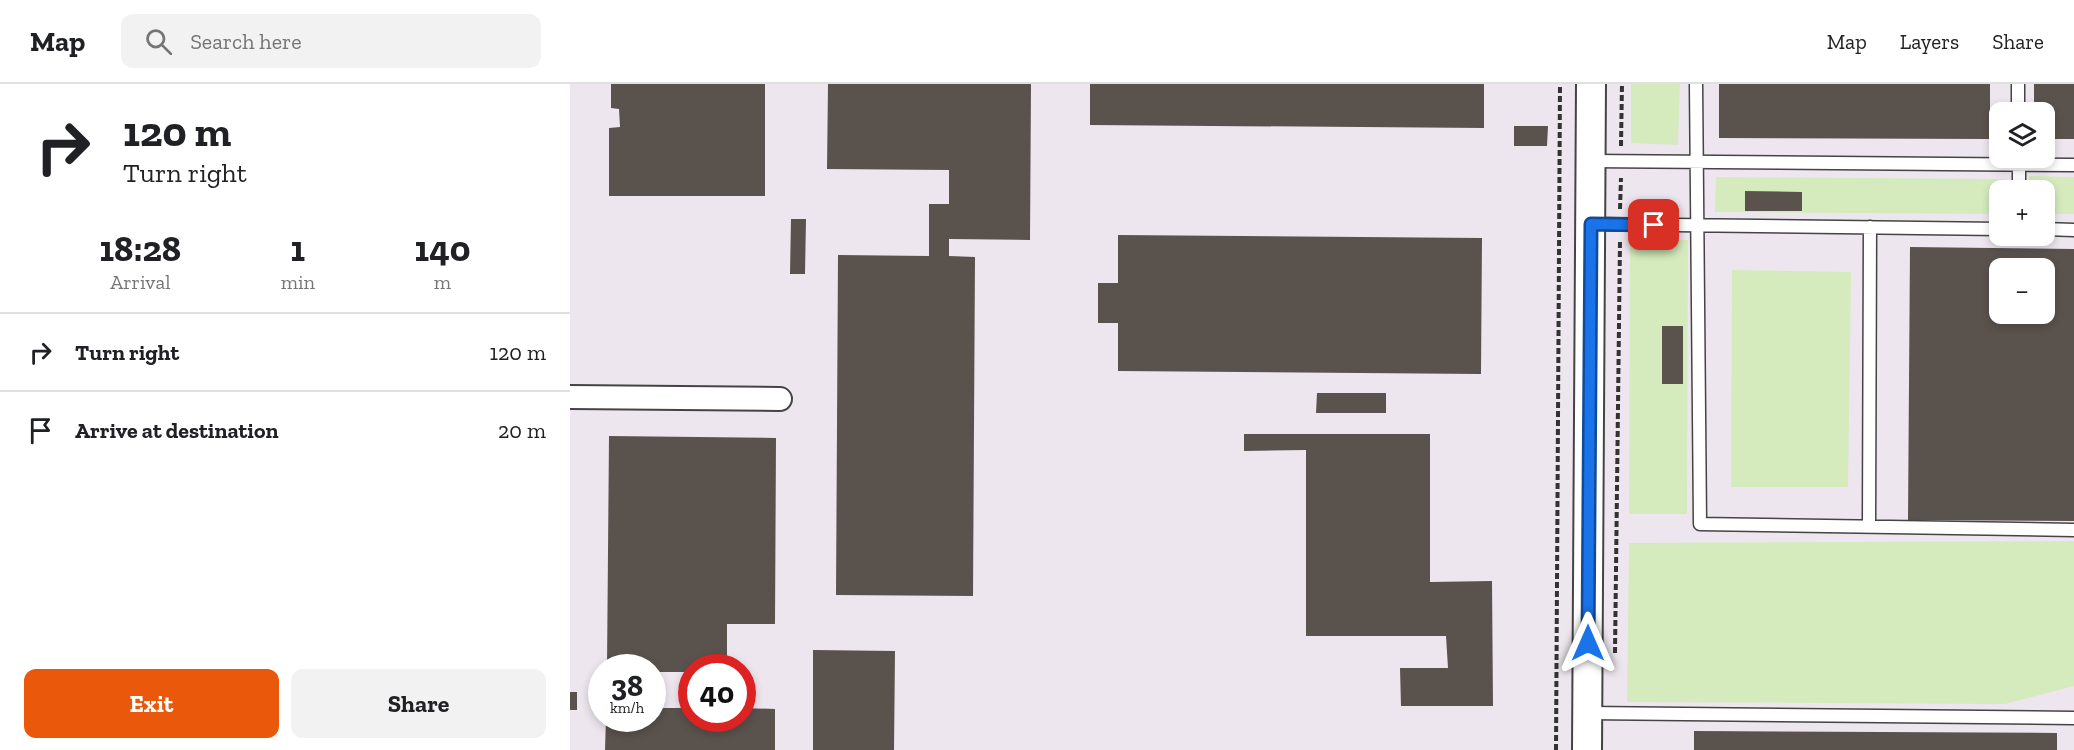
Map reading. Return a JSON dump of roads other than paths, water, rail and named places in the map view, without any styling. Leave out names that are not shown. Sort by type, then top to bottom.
[{"type":"street","points":[[1587,750],[1591,84]]},
{"type":"street","points":[[570,397],[780,399]]},
{"type":"lane","points":[[1696,84],[1700,524],[2074,530]]},
{"type":"lane","points":[[2018,84],[2018,102]]},
{"type":"lane","points":[[1590,161],[1989,161]]},
{"type":"lane","points":[[2055,164],[2074,165]]},
{"type":"lane","points":[[1591,224],[1989,229]]},
{"type":"lane","points":[[1869,526],[1870,227]]},
{"type":"lane","points":[[2055,230],[2074,230]]},
{"type":"lane","points":[[1588,713],[2074,718]]}]
